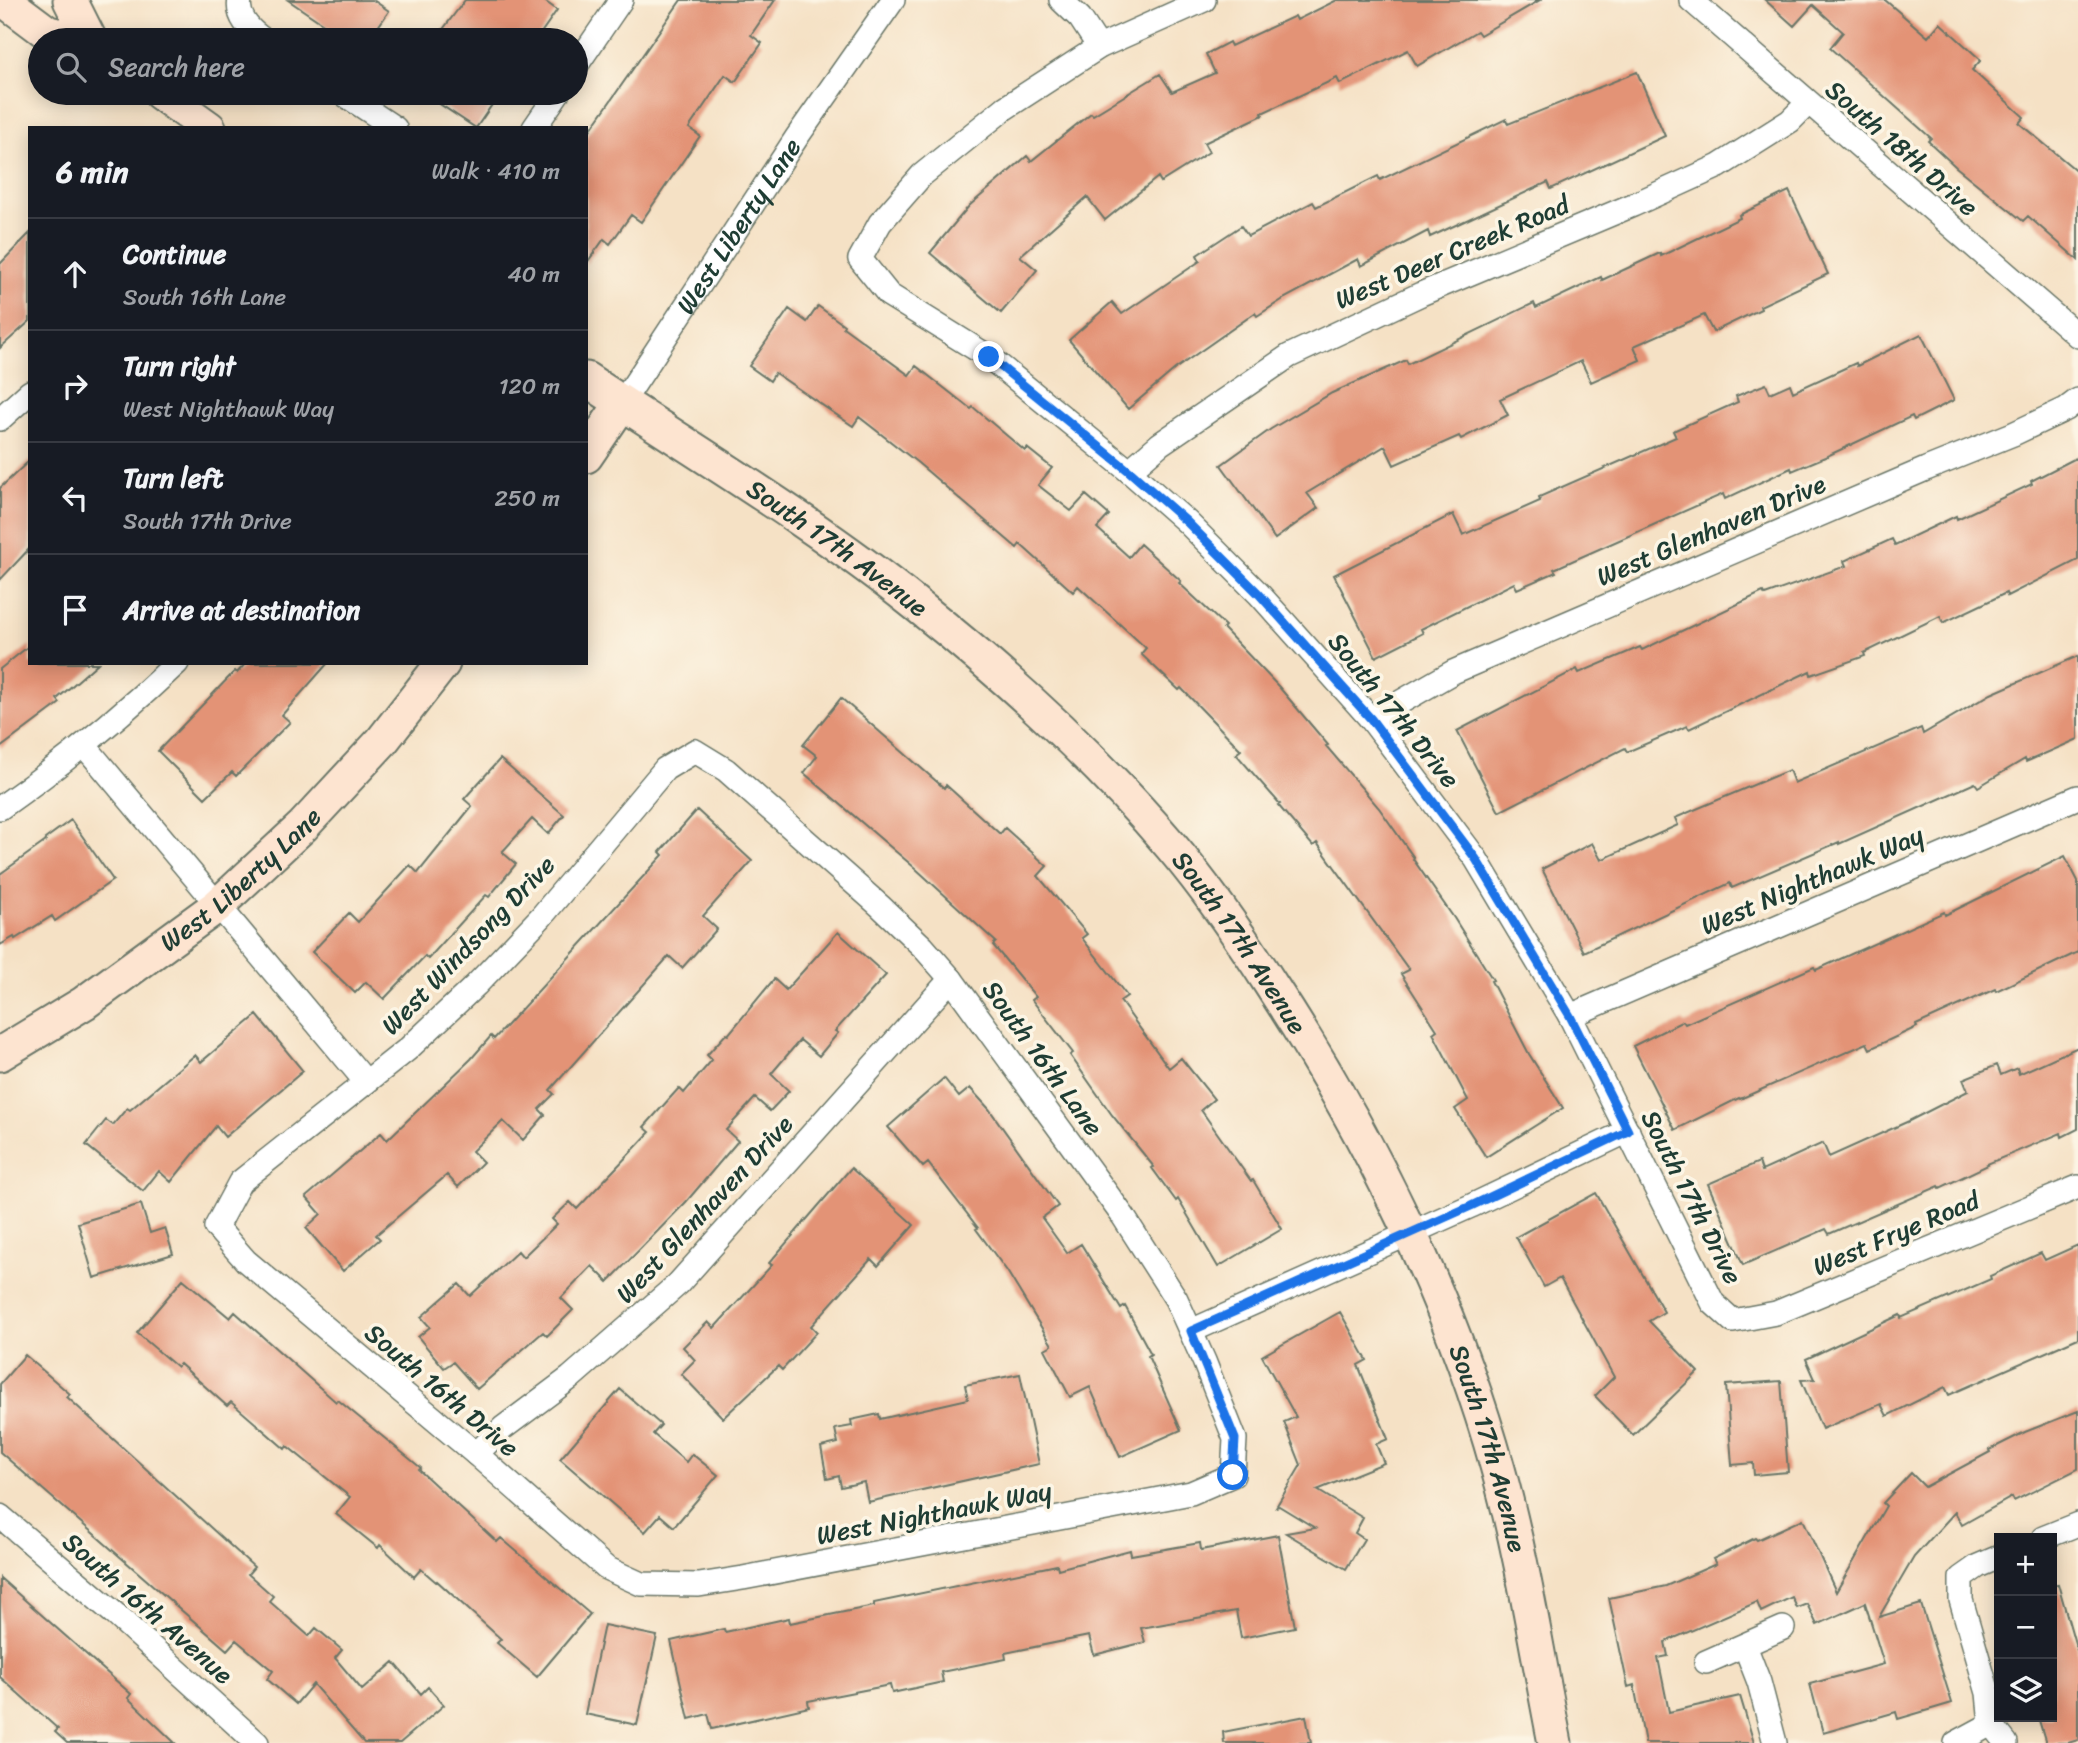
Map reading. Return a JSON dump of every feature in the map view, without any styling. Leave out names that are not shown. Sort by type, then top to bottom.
[{"type":"main road","points":[[4,0],[41,28]]},
{"type":"main road","points":[[70,0],[84,28]]},
{"type":"main road","points":[[177,105],[206,126]]},
{"type":"main road","name":"South 17th Avenue","points":[[588,380],[861,561],[974,652],[1105,775],[1171,846],[1228,919],[1312,1048],[1381,1174],[1410,1234],[1463,1362],[1498,1469],[1530,1610],[1555,1743]]},
{"type":"main road","name":"West Liberty Lane","points":[[588,453],[622,403]]},
{"type":"main road","name":"West Liberty Lane","points":[[0,1054],[84,1003],[217,906],[303,826],[382,741],[441,665]]},
{"type":"street","points":[[588,48],[621,0]]},
{"type":"street","name":"West Liberty Lane","points":[[622,403],[797,137],[893,0]]},
{"type":"street","points":[[1061,0],[1080,18],[1099,47],[1204,0]]},
{"type":"street","name":"South 18th Drive","points":[[1691,0],[2078,337]]},
{"type":"street","points":[[239,4],[248,28]]},
{"type":"street","name":"South 17th Drive","points":[[1099,47],[1005,108],[922,176],[880,223],[860,259],[889,295],[989,357],[1187,522],[1259,594],[1371,719],[1476,859],[1570,1016],[1713,1303],[1733,1321]]},
{"type":"street","name":"West Deer Creek Road","points":[[1129,471],[1160,444],[1289,356],[1421,294],[1719,166],[1790,121],[1808,103]]},
{"type":"street","points":[[360,105],[392,126]]},
{"type":"street","points":[[535,126],[550,105]]},
{"type":"street","points":[[0,419],[28,394]]},
{"type":"street","name":"West Glenhaven Drive","points":[[1371,719],[1454,672],[1914,474],[2013,435],[2066,409],[2078,400]]},
{"type":"street","points":[[0,808],[45,777],[122,715],[175,665]]},
{"type":"street","points":[[84,745],[366,1082]]},
{"type":"street","name":"South 16th Lane","points":[[695,751],[726,771],[880,906],[923,947],[951,979],[1123,1216],[1176,1299],[1235,1439],[1233,1475]]},
{"type":"street","name":"West Windsong Drive","points":[[216,1227],[240,1182],[408,1049],[541,917],[665,769],[695,751]]},
{"type":"street","name":"West Nighthawk Way","points":[[1570,1016],[2078,797]]},
{"type":"street","name":"West Glenhaven Drive","points":[[476,1454],[503,1428],[570,1378],[678,1284],[951,979]]},
{"type":"street","points":[[1191,1331],[1410,1234],[1628,1131]]},
{"type":"street","name":"West Frye Road","points":[[1733,1321],[1776,1313],[2078,1187]]},
{"type":"street","name":"South 16th Drive","points":[[216,1227],[246,1261],[476,1454],[606,1568],[641,1584]]},
{"type":"street","name":"West Nighthawk Way","points":[[641,1584],[699,1585],[743,1578],[1191,1493],[1233,1475]]},
{"type":"street","name":"South 16th Avenue","points":[[0,1516],[115,1614],[257,1743]]},
{"type":"street","points":[[2056,1533],[2078,1524]]},
{"type":"street","points":[[1994,1559],[1961,1578],[1961,1600],[1988,1693],[1991,1724],[2006,1743]]},
{"type":"street","points":[[1706,1662],[1783,1628]]},
{"type":"street","points":[[1745,1646],[1759,1682],[1775,1743]]},
{"type":"street","points":[[1956,1743],[1991,1724]]},
{"type":"building","points":[[288,0],[373,0],[389,11],[377,28],[329,28]]},
{"type":"building","points":[[465,0],[543,0],[557,10],[544,28],[444,28]]},
{"type":"building","points":[[681,0],[775,0],[751,35],[762,43],[735,82],[725,75],[689,128],[700,136],[641,222],[631,215],[610,244],[604,239],[588,261],[588,133]]},
{"type":"building","points":[[1337,0],[1540,0],[1480,35],[1477,31],[1417,66],[1408,50],[1340,84],[1337,78],[1262,113],[1263,115],[1204,143],[1209,152],[1161,182],[1158,177],[1105,220],[1087,197],[1020,256],[1037,270],[1001,313],[930,253],[969,206],[1027,156],[1031,161],[1091,113],[1093,115],[1160,74],[1172,92],[1215,73],[1206,54],[1229,42],[1231,46],[1295,16],[1297,20]]},
{"type":"building","points":[[1765,0],[1885,0],[1928,37],[1940,23],[1981,60],[1972,70],[2024,117],[2019,123],[2078,172],[2078,260],[2028,216],[2023,221],[1956,167],[1928,141],[1931,138],[1830,48],[1843,32],[1813,5],[1794,26]]},
{"type":"building","points":[[1637,72],[1665,136],[1551,189],[1548,182],[1430,237],[1428,231],[1361,266],[1358,259],[1257,316],[1255,313],[1175,369],[1128,409],[1069,340],[1112,302],[1122,314],[1200,261],[1197,255],[1241,226],[1248,236],[1313,202],[1316,207],[1378,176],[1380,180],[1506,119],[1508,124]]},
{"type":"building","points":[[441,105],[492,105],[477,126],[473,126]]},
{"type":"building","points":[[1789,191],[1828,274],[1760,306],[1761,309],[1713,332],[1704,315],[1634,346],[1640,360],[1591,382],[1581,361],[1500,399],[1508,415],[1461,439],[1459,436],[1394,465],[1385,446],[1307,493],[1318,508],[1275,539],[1221,465],[1271,429],[1332,393],[1406,360],[1408,364],[1534,303],[1536,308],[1601,277],[1602,280],[1660,253],[1661,256]]},
{"type":"building","points":[[28,235],[28,323],[0,348],[0,264]]},
{"type":"building","points":[[818,306],[909,375],[916,366],[971,409],[973,407],[1025,451],[1027,448],[1052,468],[1038,485],[1071,511],[1086,495],[1109,515],[1097,528],[1129,557],[1140,544],[1225,626],[1223,628],[1279,687],[1379,808],[1493,980],[1491,981],[1529,1054],[1563,1108],[1486,1157],[1455,1109],[1468,1100],[1433,1033],[1437,1030],[1401,974],[1409,970],[1317,843],[1313,846],[1236,754],[1241,750],[1181,688],[1179,690],[1141,654],[1146,648],[1078,586],[1073,592],[1020,544],[1017,548],[918,463],[859,417],[853,426],[775,373],[770,381],[749,366],[789,309],[807,322]]},
{"type":"building","points":[[1921,334],[1954,400],[1914,420],[1912,416],[1825,457],[1792,471],[1791,468],[1725,499],[1723,494],[1554,569],[1556,572],[1517,589],[1514,583],[1421,629],[1423,633],[1376,657],[1334,575],[1453,514],[1463,535],[1540,501],[1539,497],[1676,437],[1673,431],[1738,402],[1736,396],[1766,384],[1770,393],[1790,384],[1793,392],[1856,363],[1857,366]]},
{"type":"building","points":[[2078,457],[2078,560],[2007,596],[2006,593],[1943,623],[1940,616],[1864,653],[1865,656],[1811,675],[1810,671],[1689,729],[1687,726],[1627,752],[1625,748],[1499,812],[1457,731],[1577,669],[1579,673],[1640,647],[1642,650],[1763,592],[1765,595],[1846,566],[1844,561],[1892,539],[1895,545],[1956,516],[1957,519],[2032,484],[2031,481]]},
{"type":"building","points":[[28,462],[28,550],[0,580],[0,488]]},
{"type":"building","points":[[28,647],[28,665],[96,665],[57,699],[60,703],[0,748],[0,669]]},
{"type":"building","points":[[2078,656],[2078,739],[2026,762],[2025,759],[1978,787],[1975,783],[1732,888],[1730,883],[1584,952],[1542,869],[1592,843],[1601,860],[1678,825],[1675,818],[1789,770],[1794,783],[1921,728],[1923,734],[1991,694]]},
{"type":"building","points":[[244,665],[326,665],[282,715],[290,722],[236,776],[232,772],[205,798],[158,751],[235,671],[237,673]]},
{"type":"building","points":[[841,698],[944,788],[946,785],[1000,834],[1005,828],[1047,866],[1038,876],[1087,934],[1082,938],[1127,996],[1120,1001],[1169,1068],[1181,1058],[1214,1099],[1201,1110],[1251,1181],[1253,1180],[1282,1229],[1218,1267],[1178,1199],[1176,1201],[1152,1168],[1154,1167],[1112,1115],[1070,1055],[1073,1053],[1032,1000],[1036,997],[993,945],[996,942],[804,773],[817,756],[803,745]]},
{"type":"building","points":[[500,759],[564,815],[548,834],[532,819],[502,852],[516,864],[489,897],[486,895],[428,959],[425,956],[384,999],[366,982],[355,993],[312,952],[349,913],[358,922],[410,865],[418,873],[472,806],[464,799]]},
{"type":"building","points":[[697,810],[752,861],[703,916],[717,929],[682,968],[669,956],[550,1090],[554,1094],[539,1109],[545,1115],[523,1140],[503,1121],[472,1151],[483,1162],[458,1187],[447,1175],[376,1235],[380,1239],[343,1271],[306,1228],[321,1214],[306,1197],[381,1133],[387,1140],[471,1059],[491,1036],[494,1039],[663,855],[660,852]]},
{"type":"building","points":[[71,820],[113,880],[55,921],[52,916],[0,945],[0,874]]},
{"type":"building","points":[[2065,856],[2078,881],[2078,952],[1916,1025],[1917,1027],[1870,1049],[1867,1043],[1739,1098],[1675,1130],[1633,1046],[1683,1021],[1685,1024],[1814,967],[1816,970],[1944,912],[1945,915]]},
{"type":"building","points":[[838,932],[886,975],[835,1031],[838,1033],[819,1056],[800,1040],[771,1074],[789,1091],[770,1111],[755,1098],[726,1130],[738,1141],[686,1202],[608,1282],[592,1266],[561,1298],[573,1310],[547,1336],[543,1332],[477,1389],[453,1362],[444,1368],[418,1337],[430,1327],[421,1317],[459,1284],[470,1296],[518,1251],[523,1257],[557,1224],[552,1219],[570,1202],[577,1209],[650,1132],[644,1127],[679,1088],[684,1093],[712,1060],[707,1055],[726,1034],[728,1035],[774,979],[786,990]]},
{"type":"building","points":[[257,1015],[303,1071],[225,1137],[216,1126],[171,1182],[159,1171],[143,1191],[86,1145],[106,1120],[113,1125],[127,1108],[130,1110],[195,1055],[201,1062]]},
{"type":"building","points":[[2078,1047],[2078,1129],[2062,1137],[2061,1133],[1987,1164],[1940,1188],[1939,1186],[1829,1234],[1826,1229],[1743,1265],[1708,1184],[1759,1162],[1762,1171],[1823,1143],[1829,1157],[1968,1091],[1963,1079],[1997,1065],[2001,1075],[2017,1068],[2019,1074]]},
{"type":"building","points":[[944,1078],[959,1097],[970,1088],[989,1109],[1058,1206],[1042,1218],[1067,1253],[1081,1244],[1121,1309],[1125,1306],[1151,1354],[1148,1356],[1181,1430],[1120,1457],[1090,1387],[1070,1397],[1045,1349],[1052,1345],[1007,1271],[928,1163],[923,1167],[888,1127]]},
{"type":"building","points":[[851,1168],[914,1225],[878,1266],[871,1259],[811,1326],[817,1332],[782,1370],[778,1366],[723,1418],[681,1374],[695,1360],[683,1347],[708,1322],[714,1328],[772,1265],[769,1263]]},
{"type":"building","points":[[1596,1193],[1664,1312],[1649,1321],[1698,1372],[1633,1435],[1595,1396],[1614,1377],[1560,1278],[1544,1287],[1516,1237]]},
{"type":"building","points":[[141,1204],[150,1233],[165,1228],[173,1254],[94,1278],[78,1223]]},
{"type":"building","points":[[2078,1245],[2078,1338],[1949,1395],[1945,1387],[1887,1416],[1881,1404],[1822,1429],[1801,1380],[1815,1379],[1806,1359],[1900,1315],[1901,1318],[1991,1279],[1990,1276],[2041,1253],[2045,1260]]},
{"type":"building","points":[[183,1279],[230,1318],[235,1312],[336,1402],[338,1400],[421,1468],[419,1470],[497,1542],[501,1538],[590,1614],[537,1677],[497,1643],[501,1639],[437,1581],[421,1569],[414,1577],[380,1545],[378,1548],[336,1514],[350,1497],[287,1446],[285,1449],[231,1402],[227,1406],[180,1364],[177,1367],[137,1333]]},
{"type":"building","points":[[1340,1312],[1367,1360],[1358,1365],[1388,1439],[1376,1444],[1384,1463],[1317,1490],[1363,1518],[1355,1533],[1364,1539],[1346,1569],[1286,1533],[1315,1528],[1279,1506],[1276,1507],[1301,1465],[1284,1422],[1296,1417],[1262,1356]]},
{"type":"building","points":[[25,1355],[70,1394],[67,1397],[254,1567],[248,1574],[273,1596],[269,1601],[309,1636],[316,1628],[342,1650],[335,1658],[362,1690],[394,1662],[421,1694],[428,1687],[444,1705],[400,1743],[364,1743],[313,1684],[296,1704],[267,1679],[273,1671],[236,1640],[227,1650],[0,1452],[0,1384]]},
{"type":"building","points":[[1020,1374],[1039,1464],[868,1502],[864,1482],[841,1487],[839,1476],[827,1479],[821,1447],[838,1443],[835,1429],[852,1426],[851,1420],[879,1414],[880,1419],[968,1399],[965,1385]]},
{"type":"building","points":[[1781,1381],[1788,1472],[1754,1475],[1753,1463],[1732,1465],[1726,1385]]},
{"type":"building","points":[[620,1389],[661,1425],[653,1434],[686,1462],[692,1454],[718,1475],[674,1527],[660,1515],[645,1532],[560,1459]]},
{"type":"building","points":[[2078,1411],[2078,1469],[2014,1501],[2012,1497],[1962,1525],[1955,1512],[1914,1557],[1879,1617],[1921,1604],[1952,1703],[1898,1719],[1896,1712],[1823,1733],[1810,1684],[1884,1664],[1865,1603],[1817,1625],[1807,1604],[1797,1608],[1792,1597],[1761,1612],[1757,1602],[1665,1642],[1668,1656],[1658,1658],[1669,1712],[1740,1696],[1754,1743],[1645,1743],[1634,1685],[1628,1687],[1609,1598],[1666,1586],[1716,1564],[1713,1559],[1755,1538],[1757,1540],[1803,1519],[1836,1592],[1886,1506],[1883,1503],[1911,1473],[1925,1487],[2025,1432]]},
{"type":"building","points":[[1278,1535],[1295,1627],[1241,1638],[1236,1611],[1141,1628],[1145,1642],[1094,1655],[1089,1636],[1005,1653],[1006,1659],[941,1672],[943,1682],[892,1693],[890,1685],[808,1701],[809,1707],[712,1729],[708,1714],[689,1719],[671,1641],[789,1618],[790,1623],[1057,1565],[1058,1569],[1130,1550],[1131,1555],[1200,1543],[1201,1550]]},
{"type":"building","points":[[0,1578],[131,1694],[128,1698],[175,1743],[67,1743],[55,1732],[58,1729],[0,1677]]},
{"type":"building","points":[[2057,1584],[2078,1654],[2078,1740],[2046,1743],[2040,1722],[2057,1722]]},
{"type":"building","points":[[604,1625],[657,1636],[637,1725],[585,1714]]},
{"type":"building","points":[[1306,1716],[1311,1743],[1224,1743],[1223,1732]]},
{"type":"route","points":[[989,357],[1187,522],[1259,594],[1371,719],[1476,859],[1570,1016],[1628,1131],[1471,1206],[1191,1331],[1235,1439],[1233,1475]]}]
